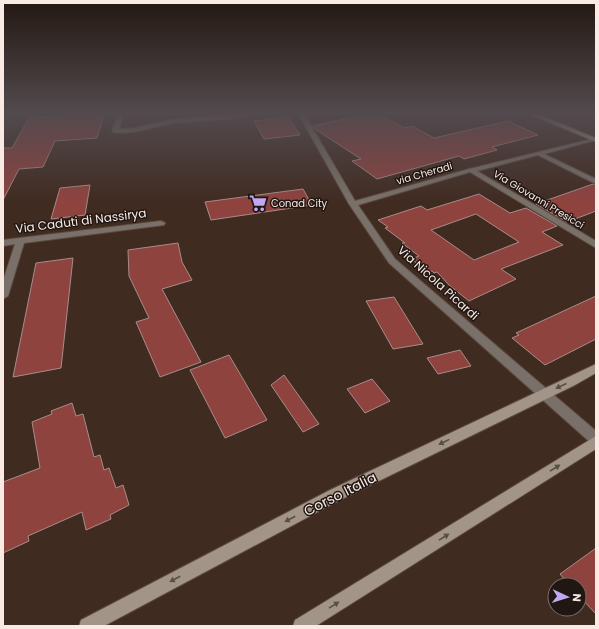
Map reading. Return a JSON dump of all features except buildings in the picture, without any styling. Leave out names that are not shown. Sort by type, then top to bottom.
[{"type":"street","name":"Via Nicola Picardi","points":[[318,143],[352,204],[392,261],[545,394],[596,441]]},
{"type":"street","name":"via Cheradi","points":[[352,204],[471,170],[582,143]]},
{"type":"street","points":[[540,154],[596,182]]},
{"type":"street","name":"Via Giovanni Presicci","points":[[471,170],[596,245]]},
{"type":"street","name":"Via Caduti di Nassirya","points":[[3,243],[161,223]]},
{"type":"street","points":[[3,296],[20,241]]},
{"type":"street","name":"Corso Italia","points":[[87,626],[335,495],[596,368]]},
{"type":"street","points":[[301,626],[596,441]]},
{"type":"place","name":"Conad City","points":[[258,203]]}]
